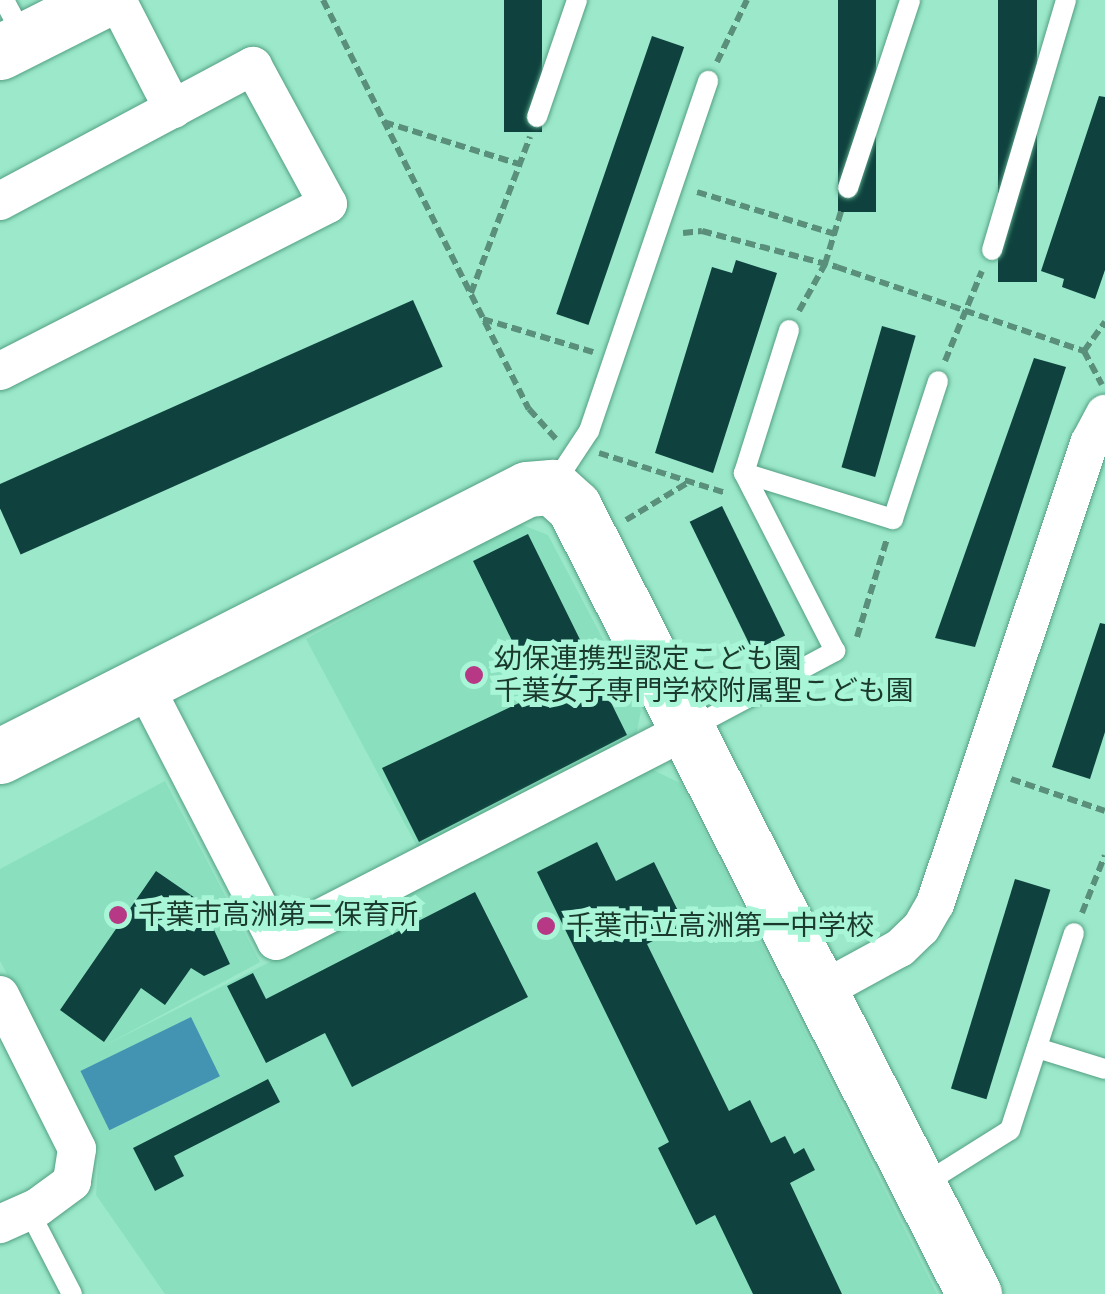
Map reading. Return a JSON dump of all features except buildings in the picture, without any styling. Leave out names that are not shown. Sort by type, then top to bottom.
[{"type":"street","points":[[10,31],[104,0]]},
{"type":"street","points":[[117,0],[172,109]]},
{"type":"street","points":[[0,201],[253,66],[328,204],[0,372]]},
{"type":"street","points":[[820,991],[900,948],[921,928],[935,904],[1090,442],[1105,414]]},
{"type":"street","points":[[0,756],[527,489],[568,464],[574,506],[974,1294]]},
{"type":"street","points":[[142,684],[276,940],[688,730]]},
{"type":"street","points":[[0,995],[76,1149],[72,1182],[14,1218]]},
{"type":"lane","points":[[537,117],[577,0]]},
{"type":"lane","points":[[848,188],[910,0]]},
{"type":"lane","points":[[992,250],[1066,0]]},
{"type":"lane","points":[[568,464],[614,358],[708,81]]},
{"type":"lane","points":[[688,730],[835,651],[744,473],[789,330]]},
{"type":"lane","points":[[744,473],[894,519],[938,381]]},
{"type":"lane","points":[[920,1187],[1010,1130],[1074,933]]},
{"type":"lane","points":[[1037,1048],[1105,1069]]},
{"type":"lane","points":[[14,1218],[72,1294]]},
{"type":"path","points":[[323,0],[529,409],[568,464],[690,482],[760,505]]},
{"type":"path","points":[[708,81],[747,0]]},
{"type":"path","points":[[470,293],[537,117]]},
{"type":"path","points":[[384,122],[520,164]]},
{"type":"path","points":[[672,185],[834,234]]},
{"type":"path","points":[[789,330],[825,264],[848,188]]},
{"type":"path","points":[[654,237],[702,231],[825,264],[1084,351],[1105,390]]},
{"type":"path","points":[[938,381],[962,310],[992,250]]},
{"type":"path","points":[[483,319],[614,358]]},
{"type":"path","points":[[1084,351],[1105,322]]},
{"type":"path","points":[[592,541],[690,482]]},
{"type":"path","points":[[835,651],[856,640],[894,519]]},
{"type":"path","points":[[981,768],[1105,810]]},
{"type":"path","points":[[1074,933],[1104,859]]},
{"type":"shaded area","name":"幼保連携型認定こども園 千葉女子専門学校附属聖こども園","points":[[520,524],[548,535],[641,711],[636,736],[420,852],[306,639]]},
{"type":"shaded area","name":"千葉市立高洲第一中学校","points":[[651,769],[680,783],[937,1294],[165,1294],[96,1195],[99,1150],[0,961],[0,869],[165,781],[260,962],[102,1047]]},
{"type":"water","points":[[191,1017],[220,1076],[109,1130],[80,1071]]},
{"type":"place","name":"幼保連携型認定こども園 千葉女子専門学校附属聖こども園","points":[[474,675]]},
{"type":"place","name":"千葉市高洲第二保育所","points":[[118,915]]},
{"type":"place","name":"千葉市立高洲第一中学校","points":[[546,926]]}]
